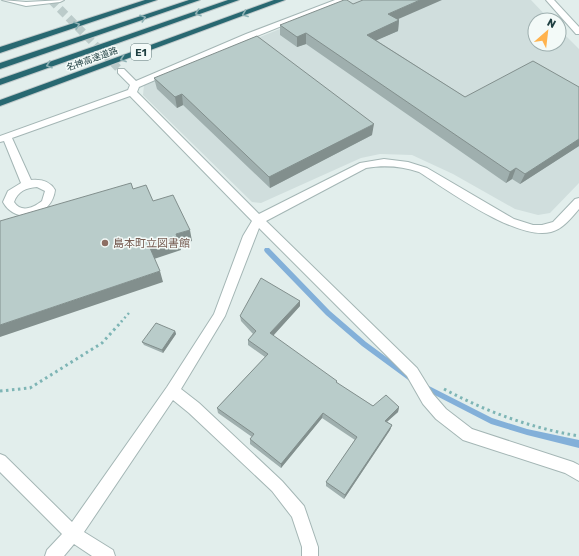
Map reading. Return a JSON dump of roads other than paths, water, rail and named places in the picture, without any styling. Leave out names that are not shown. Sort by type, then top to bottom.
[{"type":"highway","points":[[0,50],[152,0]]},
{"type":"highway","points":[[0,66],[196,0]]},
{"type":"highway","name":"名神高速道路","points":[[0,82],[235,0]]},
{"type":"highway","name":"名神高速道路","points":[[0,103],[281,0]]},
{"type":"street","points":[[6,0],[26,4],[48,3],[60,0]]},
{"type":"street","points":[[26,184],[3,138],[133,89],[248,36],[342,0]]},
{"type":"street","points":[[550,0],[579,32]]},
{"type":"street","points":[[121,71],[133,89],[258,220],[417,378],[428,399],[441,414],[468,436],[568,467],[579,473]]},
{"type":"street","points":[[54,556],[73,534],[172,391],[219,316],[249,236],[258,220],[364,165],[384,162],[408,165],[423,170],[510,222],[525,228],[552,228],[560,224],[579,202]]},
{"type":"street","points":[[172,391],[194,408],[276,486],[298,512],[310,546],[310,556]]},
{"type":"street","points":[[0,461],[73,534],[107,556]]},
{"type":"waterway","points":[[267,250],[328,313],[364,344],[413,380]]},
{"type":"waterway","points":[[425,387],[491,421],[527,432],[579,444]]},
{"type":"tunnel","points":[[51,0],[121,71]]},
{"type":"place","name":"島本町立図書館","points":[[105,243]]}]
